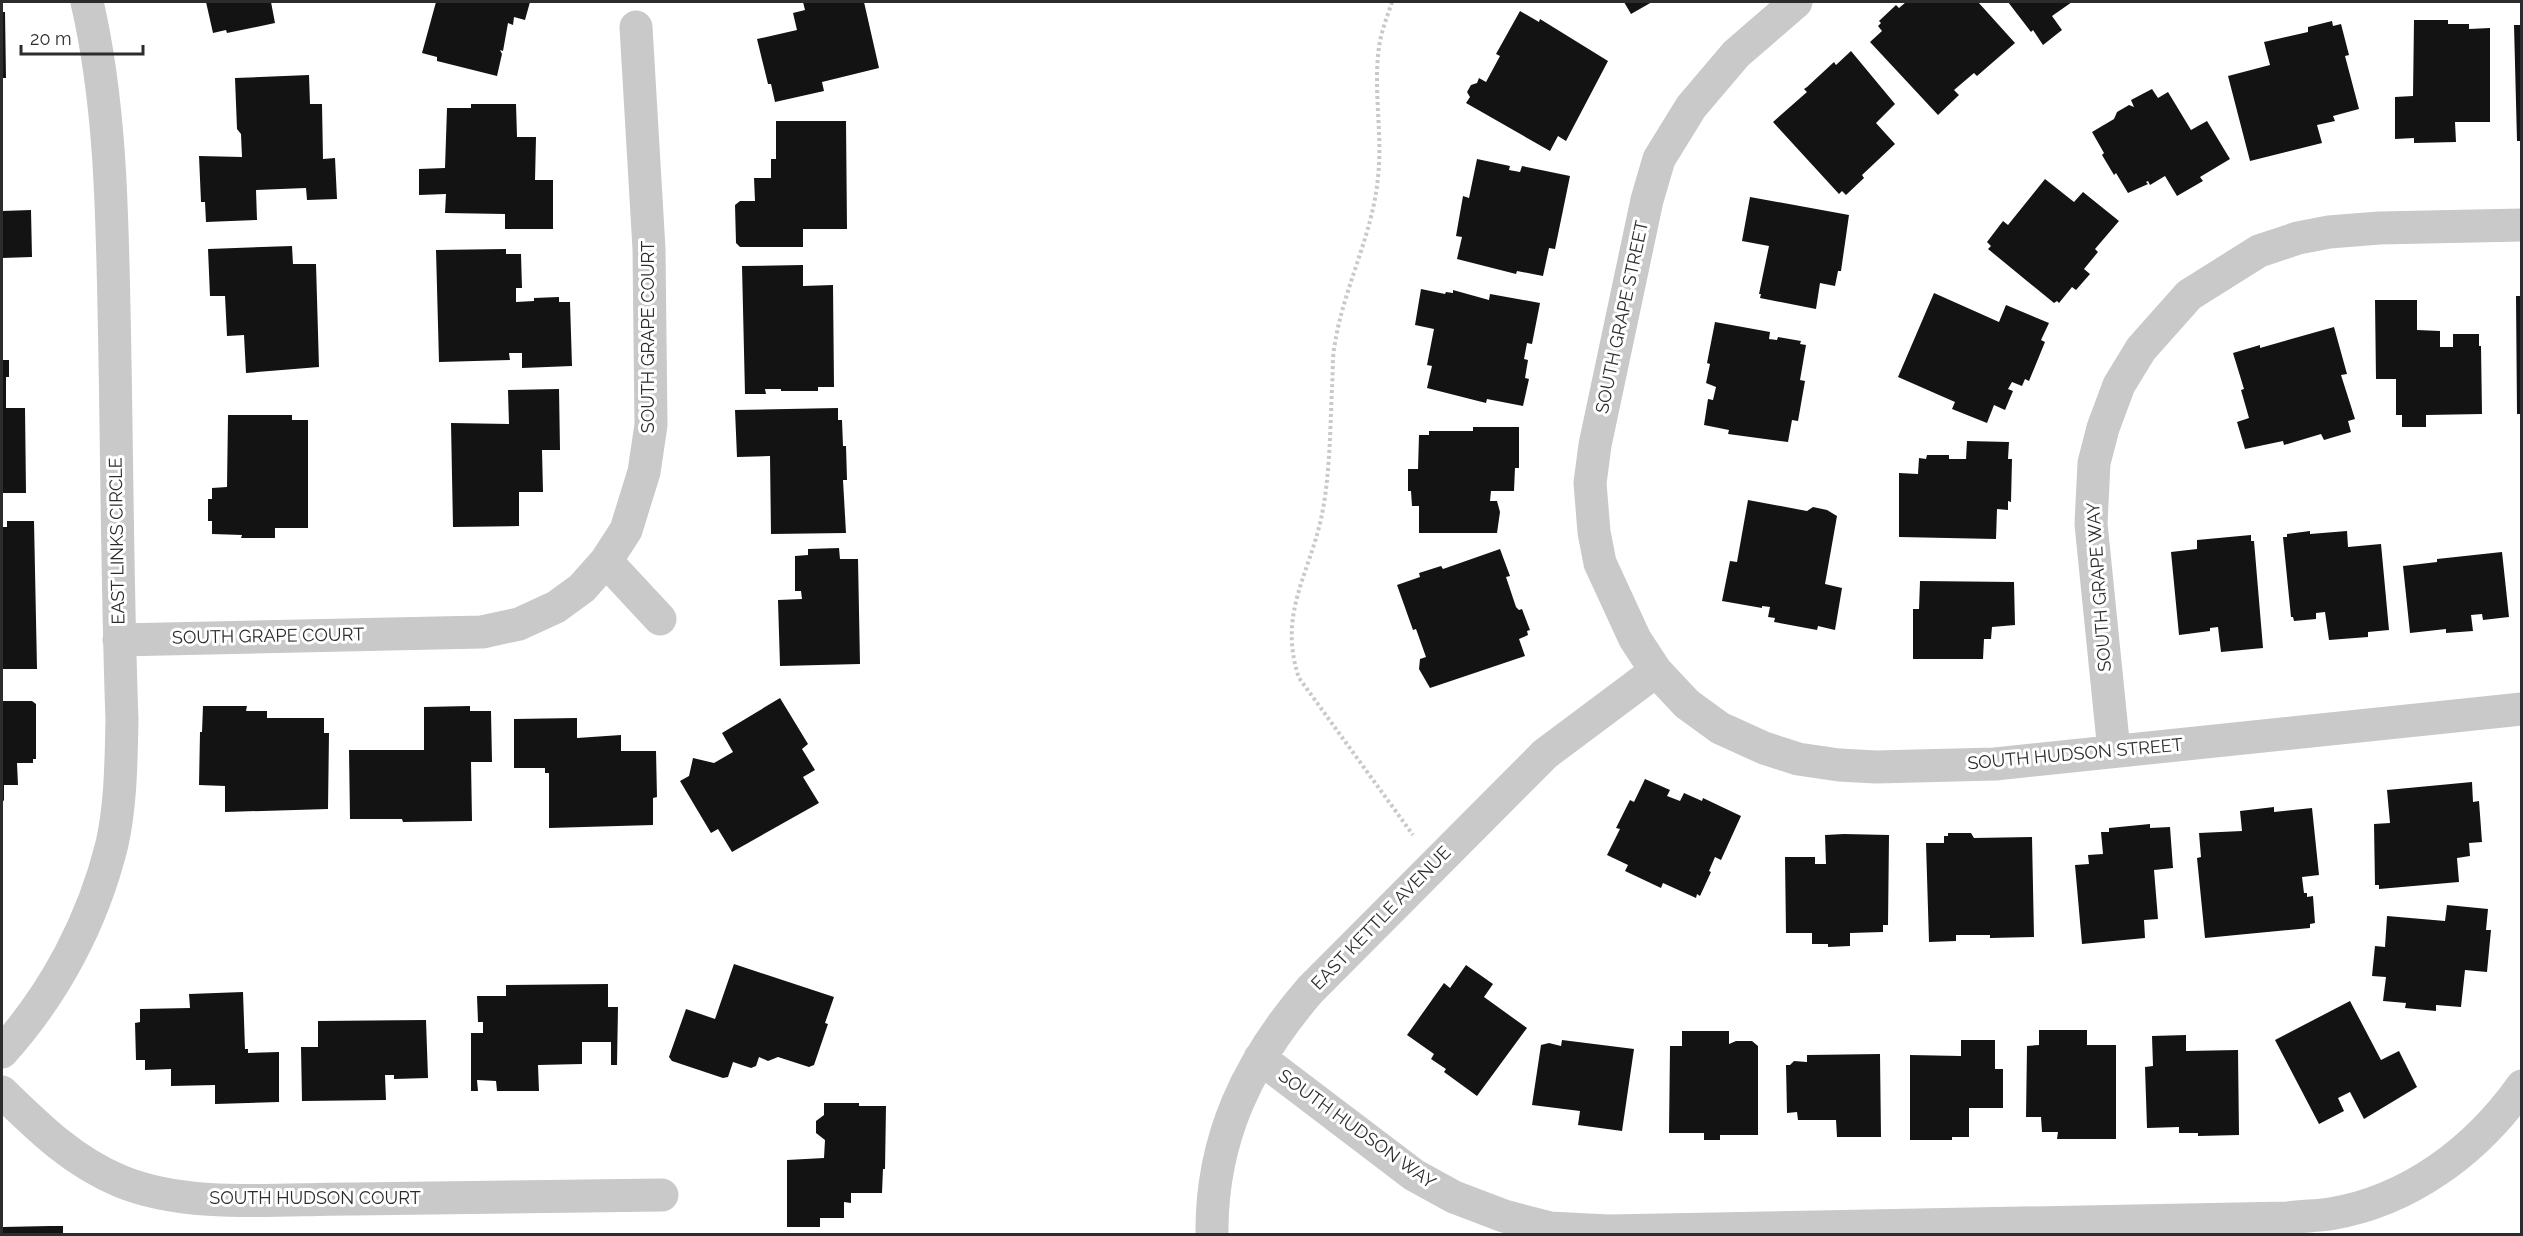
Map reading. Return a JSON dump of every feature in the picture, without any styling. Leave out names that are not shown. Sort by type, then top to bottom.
[{"type":"street","name":"EAST LINKS CIRCLE","points":[[2,1052],[49,993],[97,895],[112,842],[121,783],[113,255],[101,90],[87,2]]},
{"type":"street","name":"SOUTH GRAPE STREET","points":[[1656,671],[1635,639],[1600,563],[1594,532],[1590,483],[1603,410],[1647,200],[1659,159],[1698,98],[1736,54],[1796,2]]},
{"type":"street","name":"SOUTH GRAPE COURT","points":[[119,640],[482,632],[519,624],[556,607],[582,588],[606,561],[626,530],[644,472],[651,425],[649,249],[636,27]]},
{"type":"street","name":"SOUTH GRAPE WAY","points":[[2114,751],[2091,525],[2094,463],[2103,428],[2119,385],[2141,349],[2189,295],[2259,251],[2298,238],[2329,232],[2379,228],[2522,225]]},
{"type":"street","points":[[606,561],[660,619]]},
{"type":"street","name":"EAST KETTLE AVENUE","points":[[1212,1234],[1212,1204],[1217,1168],[1226,1131],[1244,1088],[1281,1024],[1310,990],[1545,754],[1656,671]]},
{"type":"street","name":"SOUTH HUDSON STREET","points":[[1656,671],[1687,704],[1720,728],[1764,748],[1798,759],[1876,767],[1995,764],[2522,709]]},
{"type":"street","name":"SOUTH HUDSON WAY","points":[[1260,1058],[1414,1175],[1454,1197],[1504,1216],[1550,1228],[1608,1231],[2288,1218],[2331,1214],[2400,1193],[2511,1122],[2522,1086]]},
{"type":"street","name":"SOUTH HUDSON COURT","points":[[2,1092],[53,1142],[85,1164],[122,1182],[163,1193],[206,1198],[282,1199],[662,1195]]},
{"type":"path","points":[[1392,2],[1380,40],[1378,63],[1379,174],[1376,199],[1335,342],[1329,462],[1325,495],[1318,531],[1296,597],[1292,638],[1299,678],[1434,864]]},
{"type":"building","points":[[206,2],[271,2],[275,23],[227,33],[226,30],[213,33]]},
{"type":"building","points":[[436,2],[530,2],[525,20],[514,17],[513,25],[508,23],[503,51],[500,50],[502,54],[497,76],[437,61],[437,57],[422,53]]},
{"type":"building","points":[[803,2],[864,2],[879,68],[822,82],[824,91],[775,102],[757,39],[797,30],[793,13],[805,10]]},
{"type":"building","points":[[1624,2],[1652,2],[1631,14]]},
{"type":"building","points":[[1906,2],[1978,2],[2015,43],[1977,76],[1974,73],[1954,90],[1959,95],[1938,115],[1870,42],[1882,31],[1878,26],[1881,23],[1879,21],[1896,5],[1899,8]]},
{"type":"building","points":[[2008,2],[2072,2],[2052,16],[2062,30],[2043,45]]},
{"type":"building","points":[[1520,11],[1539,22],[1540,19],[1608,61],[1566,141],[1558,136],[1550,151],[1466,103],[1470,97],[1467,92],[1471,85],[1477,83],[1479,78],[1486,82],[1500,56],[1496,54]]},
{"type":"building","points":[[2,12],[5,12],[6,78],[2,78]]},
{"type":"building","points":[[2414,20],[2448,20],[2448,24],[2469,24],[2469,29],[2490,28],[2490,122],[2455,122],[2456,142],[2414,143],[2414,138],[2395,139],[2395,97],[2413,96]]},
{"type":"building","points":[[2332,21],[2333,26],[2341,24],[2349,55],[2345,56],[2359,109],[2333,116],[2335,121],[2317,125],[2322,143],[2250,161],[2228,76],[2270,65],[2264,42],[2308,32],[2308,27]]},
{"type":"building","points":[[2514,25],[2522,25],[2522,141],[2517,141]]},
{"type":"building","points":[[1851,51],[1895,104],[1876,123],[1895,144],[1862,175],[1864,178],[1846,195],[1842,191],[1839,194],[1773,122],[1807,92],[1804,89],[1834,62],[1836,65]]},
{"type":"building","points":[[309,75],[310,104],[322,104],[323,159],[335,158],[337,199],[307,200],[306,188],[256,190],[257,220],[206,222],[205,202],[201,202],[199,156],[242,157],[241,134],[237,129],[235,78]]},
{"type":"building","points":[[2152,89],[2158,98],[2168,92],[2191,130],[2207,121],[2230,159],[2200,177],[2203,181],[2177,196],[2165,176],[2150,185],[2148,181],[2146,182],[2148,184],[2128,193],[2102,155],[2104,153],[2092,132],[2114,119],[2117,112],[2129,105],[2134,107],[2131,100]]},
{"type":"building","points":[[471,104],[516,104],[517,137],[536,137],[535,180],[553,180],[553,229],[505,229],[505,214],[445,213],[446,194],[419,195],[419,169],[445,168],[447,108],[471,108]]},
{"type":"building","points":[[776,121],[846,121],[847,229],[803,229],[803,247],[740,247],[736,243],[735,205],[740,201],[755,201],[754,178],[771,178],[771,159],[776,159]]},
{"type":"building","points":[[1477,159],[1510,166],[1509,170],[1520,172],[1522,166],[1570,176],[1555,249],[1549,248],[1543,276],[1517,271],[1516,274],[1457,259],[1462,237],[1456,236],[1463,196],[1469,198]]},
{"type":"building","points":[[2045,179],[2074,202],[2083,192],[2119,221],[2095,249],[2098,252],[2084,269],[2090,274],[2076,290],[2072,287],[2059,303],[2057,301],[2054,303],[1988,249],[1991,246],[1987,242],[2003,221],[2008,225]]},
{"type":"building","points":[[1750,197],[1849,215],[1841,271],[1838,271],[1835,286],[1820,283],[1816,309],[1760,298],[1769,246],[1742,241]]},
{"type":"building","points":[[31,210],[32,257],[2,258],[2,211]]},
{"type":"building","points":[[292,246],[293,264],[316,264],[319,367],[246,373],[244,335],[227,336],[225,296],[210,296],[208,249]]},
{"type":"building","points":[[506,249],[506,254],[521,254],[522,288],[516,288],[516,302],[534,301],[534,298],[559,297],[559,302],[570,302],[572,366],[522,368],[522,353],[509,353],[510,360],[439,362],[436,250]]},
{"type":"building","points":[[803,265],[803,286],[833,285],[834,387],[818,387],[818,391],[765,389],[766,394],[745,394],[742,266]]},
{"type":"building","points":[[1421,289],[1445,294],[1446,292],[1453,293],[1453,290],[1489,300],[1490,294],[1540,303],[1532,344],[1527,343],[1524,359],[1528,360],[1525,378],[1529,379],[1523,406],[1487,399],[1486,403],[1427,388],[1432,366],[1427,365],[1434,329],[1415,325]]},
{"type":"building","points":[[1934,293],[1999,322],[2006,305],[2049,323],[2041,340],[2045,342],[2029,381],[2025,379],[2022,386],[2012,382],[2008,389],[2013,391],[2005,410],[1994,405],[1987,423],[1952,409],[1955,402],[1898,377]]},
{"type":"building","points":[[2516,296],[2522,296],[2522,414],[2517,414]]},
{"type":"building","points":[[2375,300],[2417,300],[2417,330],[2440,331],[2440,347],[2453,347],[2453,334],[2479,334],[2482,414],[2426,415],[2426,427],[2402,427],[2402,415],[2396,415],[2396,379],[2376,379]]},
{"type":"building","points":[[1715,322],[1770,332],[1769,339],[1777,340],[1778,337],[1801,341],[1800,344],[1806,345],[1800,380],[1805,381],[1798,421],[1792,420],[1788,442],[1728,434],[1729,430],[1704,425],[1708,399],[1713,400],[1716,387],[1706,383],[1710,364],[1707,363]]},
{"type":"building","points":[[2334,327],[2347,374],[2341,375],[2355,419],[2348,421],[2351,432],[2324,440],[2321,434],[2284,445],[2283,441],[2245,449],[2237,422],[2249,418],[2241,390],[2244,389],[2233,353],[2260,345],[2260,348]]},
{"type":"building","points":[[2,360],[9,360],[9,377],[6,377],[6,408],[25,408],[26,493],[2,493]]},
{"type":"building","points":[[559,389],[560,450],[542,450],[543,492],[519,492],[519,526],[453,527],[451,423],[509,424],[508,390]]},
{"type":"building","points":[[838,408],[838,420],[842,420],[843,446],[846,446],[847,480],[843,480],[846,533],[771,534],[770,456],[737,457],[735,410]]},
{"type":"building","points":[[228,415],[292,415],[292,420],[308,420],[308,528],[275,528],[275,538],[241,538],[242,535],[212,534],[212,521],[208,521],[208,499],[212,499],[212,488],[227,487]]},
{"type":"building","points":[[1473,427],[1519,427],[1519,468],[1515,468],[1514,491],[1491,491],[1490,501],[1497,501],[1500,512],[1497,533],[1419,533],[1419,506],[1412,506],[1411,491],[1408,491],[1408,469],[1418,469],[1419,435],[1429,435],[1429,431],[1473,431]]},
{"type":"building","points":[[1967,441],[2009,442],[2008,459],[2012,459],[2011,502],[2008,501],[2008,510],[1997,509],[1996,539],[1899,537],[1899,473],[1918,474],[1919,458],[1926,459],[1927,455],[1949,455],[1949,459],[1966,459]]},
{"type":"building","points":[[1748,500],[1807,511],[1813,507],[1827,510],[1837,516],[1825,584],[1842,588],[1835,630],[1818,626],[1817,630],[1774,622],[1775,618],[1768,617],[1770,607],[1762,606],[1762,608],[1722,601],[1730,561],[1737,562]]},
{"type":"building","points":[[7,521],[34,521],[37,669],[2,669],[2,527],[7,527]]},
{"type":"building","points":[[2310,531],[2310,534],[2347,531],[2348,547],[2381,544],[2389,630],[2368,632],[2368,637],[2329,640],[2325,612],[2316,613],[2316,619],[2294,621],[2291,617],[2283,537],[2287,537],[2287,534]]},
{"type":"building","points":[[2251,535],[2251,541],[2254,541],[2263,648],[2221,652],[2218,627],[2210,628],[2210,631],[2179,635],[2171,552],[2197,549],[2197,540]]},
{"type":"building","points":[[839,548],[840,559],[858,559],[860,664],[780,666],[778,600],[802,599],[801,591],[795,591],[795,556],[808,555],[808,549]]},
{"type":"building","points":[[1500,549],[1510,576],[1506,577],[1516,607],[1519,610],[1522,609],[1530,630],[1527,631],[1528,635],[1519,639],[1525,656],[1430,688],[1419,669],[1420,659],[1426,657],[1416,629],[1413,630],[1397,585],[1420,577],[1419,573],[1441,566],[1443,569]]},
{"type":"building","points":[[2502,552],[2509,617],[2483,620],[2482,614],[2471,615],[2473,631],[2446,633],[2446,629],[2410,633],[2403,566],[2437,562],[2437,559]]},
{"type":"building","points":[[1920,581],[2014,582],[2015,625],[1992,627],[1991,639],[1984,639],[1983,659],[1913,659],[1913,609],[1919,609]]},
{"type":"building","points":[[780,698],[808,744],[802,749],[815,770],[803,777],[819,803],[732,852],[718,829],[711,833],[680,781],[689,776],[693,758],[714,763],[733,752],[722,733]]},
{"type":"building","points":[[2,701],[32,701],[36,704],[36,759],[33,759],[33,763],[17,763],[18,785],[4,785],[2,803]]},
{"type":"building","points":[[203,706],[247,706],[246,711],[267,711],[267,718],[324,718],[324,733],[329,733],[328,809],[225,812],[225,786],[199,785]]},
{"type":"building","points":[[470,706],[470,711],[491,711],[492,762],[471,762],[472,821],[403,822],[402,819],[350,819],[349,750],[424,750],[424,707]]},
{"type":"building","points":[[577,718],[577,738],[621,735],[621,751],[656,751],[657,797],[653,798],[653,825],[549,828],[549,773],[545,773],[545,768],[514,768],[514,719]]},
{"type":"building","points":[[1645,779],[1670,790],[1667,796],[1680,801],[1684,793],[1702,801],[1703,798],[1741,816],[1721,860],[1715,857],[1700,896],[1697,894],[1696,898],[1663,883],[1661,888],[1625,871],[1628,865],[1607,855],[1620,829],[1616,828],[1630,800],[1634,802]]},
{"type":"building","points":[[2472,782],[2473,802],[2479,801],[2482,842],[2469,843],[2470,856],[2457,858],[2459,882],[2379,889],[2379,885],[2375,885],[2374,824],[2390,823],[2387,790]]},
{"type":"building","points":[[2274,807],[2274,812],[2312,808],[2319,875],[2302,877],[2304,893],[2307,893],[2307,897],[2313,896],[2315,923],[2310,924],[2310,928],[2205,938],[2197,858],[2201,857],[2199,833],[2242,831],[2240,811]]},
{"type":"building","points":[[2150,824],[2150,828],[2170,827],[2173,868],[2154,870],[2158,919],[2144,920],[2145,938],[2082,944],[2075,865],[2089,864],[2088,855],[2103,854],[2101,832],[2109,832],[2109,828]]},
{"type":"building","points":[[1948,833],[1971,833],[1974,838],[2032,837],[2034,937],[1990,938],[1990,935],[1956,935],[1956,941],[1929,942],[1926,843],[1944,843],[1944,836],[1948,836]]},
{"type":"building","points":[[1825,835],[1889,835],[1888,925],[1883,925],[1883,932],[1850,933],[1850,946],[1828,947],[1828,944],[1812,944],[1812,933],[1786,933],[1785,857],[1815,857],[1815,864],[1826,864]]},
{"type":"building","points":[[2447,905],[2488,909],[2486,930],[2491,930],[2487,972],[2465,970],[2461,1007],[2436,1005],[2436,1011],[2405,1008],[2406,1003],[2383,1001],[2386,977],[2372,976],[2375,946],[2385,947],[2387,916],[2445,921]]},
{"type":"building","points":[[734,964],[834,997],[825,1023],[828,1024],[814,1065],[809,1067],[778,1057],[768,1061],[759,1057],[756,1066],[751,1068],[733,1062],[728,1077],[723,1078],[672,1061],[669,1057],[686,1009],[715,1019]]},
{"type":"building","points":[[1466,965],[1493,984],[1484,997],[1527,1028],[1477,1096],[1444,1072],[1446,1069],[1431,1059],[1434,1054],[1407,1035],[1444,983],[1450,988]]},
{"type":"building","points":[[608,984],[608,1007],[618,1007],[617,1065],[611,1065],[611,1042],[582,1042],[582,1064],[538,1065],[539,1091],[497,1091],[496,1081],[477,1080],[478,1091],[471,1091],[471,1033],[483,1033],[483,1022],[478,1022],[477,996],[506,996],[506,985]]},
{"type":"building","points":[[243,992],[245,1049],[248,1049],[248,1053],[279,1052],[279,1102],[215,1104],[215,1085],[171,1086],[171,1069],[145,1070],[145,1060],[136,1060],[135,1023],[140,1022],[140,1009],[190,1008],[189,994]]},
{"type":"building","points":[[2350,1001],[2381,1060],[2399,1051],[2417,1087],[2364,1119],[2350,1092],[2338,1098],[2344,1111],[2319,1124],[2275,1040]]},
{"type":"building","points":[[426,1020],[428,1078],[394,1079],[394,1075],[385,1075],[386,1100],[302,1101],[301,1047],[318,1047],[318,1021]]},
{"type":"building","points":[[2039,1030],[2087,1030],[2087,1045],[2116,1045],[2116,1139],[2057,1139],[2058,1132],[2042,1132],[2041,1117],[2026,1117],[2027,1046],[2039,1045]]},
{"type":"building","points":[[1682,1031],[1729,1031],[1729,1044],[1736,1041],[1752,1041],[1758,1046],[1758,1135],[1720,1135],[1720,1140],[1704,1140],[1704,1133],[1669,1133],[1670,1046],[1682,1046]]},
{"type":"building","points":[[2186,1035],[2186,1051],[2238,1050],[2239,1135],[2198,1136],[2198,1133],[2179,1133],[2179,1127],[2147,1128],[2145,1067],[2153,1066],[2152,1036]]},
{"type":"building","points":[[1562,1040],[1634,1049],[1622,1131],[1578,1125],[1580,1111],[1532,1105],[1541,1045],[1549,1043],[1561,1046]]},
{"type":"building","points":[[1961,1040],[1995,1040],[1995,1069],[2003,1069],[2003,1108],[1969,1108],[1969,1137],[1952,1137],[1952,1140],[1910,1140],[1910,1055],[1961,1056]]},
{"type":"building","points":[[1880,1054],[1881,1137],[1837,1137],[1836,1120],[1798,1120],[1797,1112],[1787,1113],[1786,1065],[1794,1061],[1807,1062],[1807,1055]]},
{"type":"building","points":[[824,1103],[886,1106],[885,1169],[883,1169],[882,1193],[851,1193],[851,1203],[844,1202],[844,1218],[820,1218],[820,1227],[787,1227],[787,1160],[824,1158],[825,1140],[816,1133],[816,1121],[824,1115]]},
{"type":"building","points":[[63,1226],[63,1234],[3,1234],[3,1227]]}]
